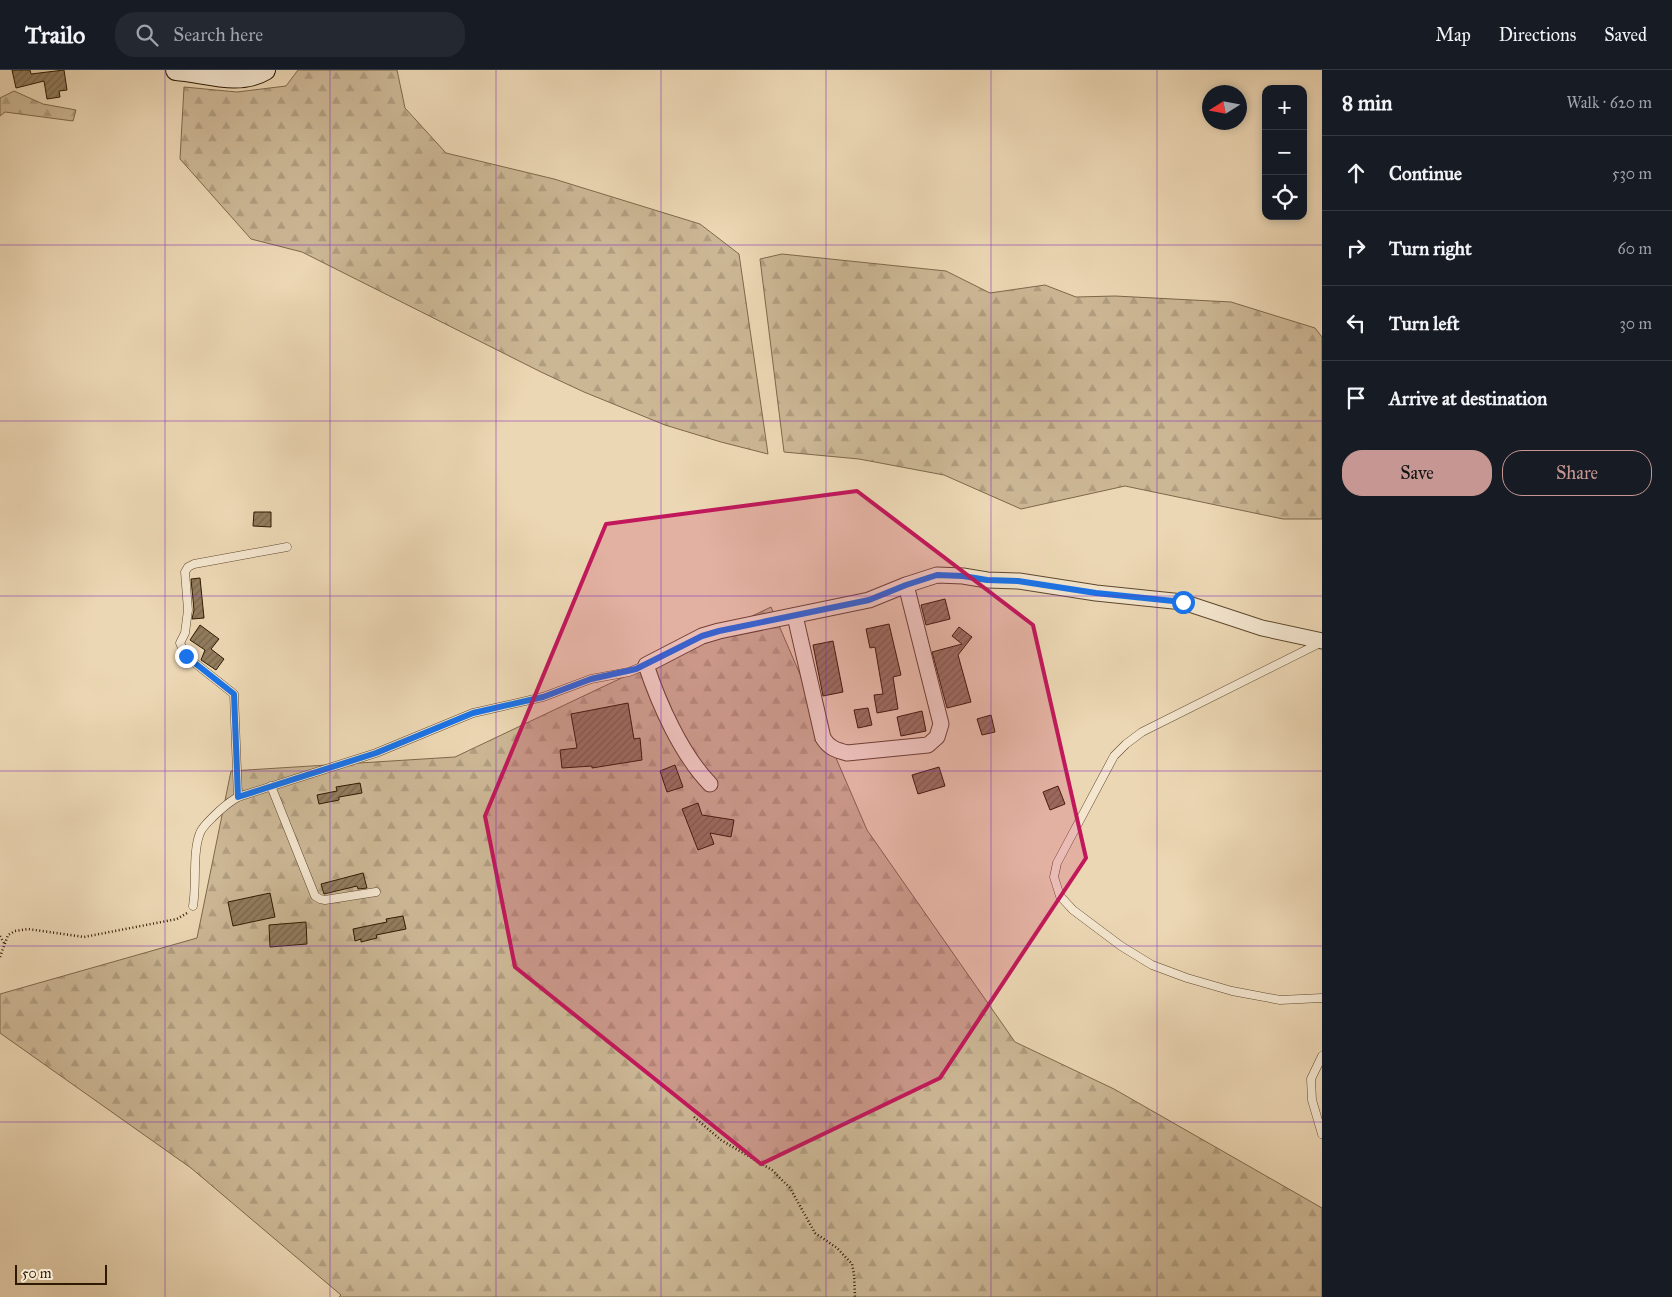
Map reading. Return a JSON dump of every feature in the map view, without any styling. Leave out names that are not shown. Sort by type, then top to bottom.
[{"type":"street","points":[[176,70],[234,78],[260,73],[265,70]]},
{"type":"street","points":[[710,784],[697,771],[662,710],[646,665],[702,636],[869,600],[937,575],[1018,581],[1096,593],[1183,602],[1262,628],[1322,642]]},
{"type":"street","points":[[795,616],[823,738],[827,746],[847,753],[928,745],[937,737],[941,730],[941,724],[906,585]]},
{"type":"lane","points":[[238,797],[234,694],[186,656],[180,643],[185,633],[188,610],[185,572],[188,567],[194,564],[287,547]]},
{"type":"lane","points":[[1322,642],[1142,732],[1126,744],[1114,756],[1057,863],[1054,877],[1060,896],[1073,910],[1120,946],[1152,965],[1232,991],[1280,1000],[1322,998]]},
{"type":"lane","points":[[193,906],[197,842],[200,832],[228,802],[271,786],[376,753],[473,713],[543,697],[591,679],[629,672],[646,665]]},
{"type":"lane","points":[[271,786],[315,896],[326,900],[376,892]]},
{"type":"lane","points":[[1322,1056],[1311,1079],[1312,1100],[1322,1134]]},
{"type":"path","points":[[0,957],[8,935],[15,930],[28,929],[76,937],[94,936],[177,919],[186,914],[193,906]]},
{"type":"path","points":[[0,936],[4,943]]},
{"type":"path","points":[[694,1117],[721,1140],[772,1170],[790,1188],[815,1233],[837,1248],[852,1264],[855,1297]]},
{"type":"highlighted area","points":[[857,491],[1033,625],[1086,858],[940,1078],[761,1164],[515,967],[485,816],[606,524]]},
{"type":"green space","points":[[298,70],[397,70],[405,108],[446,153],[554,179],[700,224],[739,254],[768,454],[665,425],[584,392],[302,252],[251,239],[180,159],[184,87],[237,92],[286,86]]},
{"type":"green space","points":[[14,91],[43,104],[76,110],[73,121],[5,112],[0,116],[0,98]]},
{"type":"green space","points":[[782,254],[946,271],[990,293],[1045,285],[1076,297],[1115,296],[1231,302],[1315,328],[1322,337],[1322,519],[1283,519],[1125,486],[1021,509],[944,475],[859,459],[784,452],[760,259]]},
{"type":"green space","points":[[771,607],[867,830],[1015,1042],[1114,1089],[1322,1208],[1322,1297],[339,1297],[341,1295],[191,1168],[0,1033],[0,994],[197,938],[231,771],[455,757]]},
{"type":"building","points":[[12,70],[30,70],[31,74],[64,70],[67,90],[59,91],[60,97],[47,99],[44,81],[16,88]]},
{"type":"building","points":[[254,512],[271,512],[271,527],[253,526]]},
{"type":"building","points":[[200,578],[204,618],[192,619],[194,610],[191,579]]},
{"type":"building","points":[[945,599],[950,619],[926,625],[921,605]]},
{"type":"building","points":[[889,624],[901,675],[893,677],[898,709],[877,713],[874,695],[883,694],[875,647],[870,648],[866,629]]},
{"type":"building","points":[[200,625],[219,639],[211,649],[224,659],[216,670],[201,660],[205,650],[190,640]]},
{"type":"building","points":[[959,627],[972,637],[958,655],[971,702],[947,708],[932,652],[962,644],[952,636]]},
{"type":"building","points":[[833,641],[843,692],[823,696],[813,645]]},
{"type":"building","points":[[628,703],[634,739],[640,738],[642,760],[592,768],[592,766],[562,768],[560,750],[577,748],[571,714]]},
{"type":"building","points":[[868,708],[872,725],[858,728],[854,710]]},
{"type":"building","points":[[922,711],[926,731],[901,736],[897,717]]},
{"type":"building","points":[[991,715],[995,732],[982,735],[977,719]]},
{"type":"building","points":[[675,765],[683,787],[667,792],[660,771]]},
{"type":"building","points":[[939,767],[945,786],[918,794],[912,775]]},
{"type":"building","points":[[360,783],[362,793],[339,797],[339,800],[319,804],[317,795],[337,791],[336,787]]},
{"type":"building","points":[[1058,786],[1065,804],[1050,810],[1043,792]]},
{"type":"building","points":[[698,803],[702,815],[734,820],[731,837],[710,833],[714,844],[698,850],[682,809]]},
{"type":"building","points":[[363,873],[367,888],[358,889],[357,886],[324,894],[321,884]]},
{"type":"building","points":[[270,893],[275,917],[233,926],[228,902]]},
{"type":"building","points":[[403,916],[406,929],[376,935],[377,938],[361,942],[361,939],[355,941],[353,929],[387,922],[386,919]]},
{"type":"building","points":[[306,922],[307,944],[270,947],[269,925]]},
{"type":"route","points":[[186,656],[215,681],[234,694],[238,797],[376,753],[473,713],[543,697],[591,679],[629,672],[702,636],[869,600],[937,575],[1018,581],[1096,593],[1183,602]]}]
